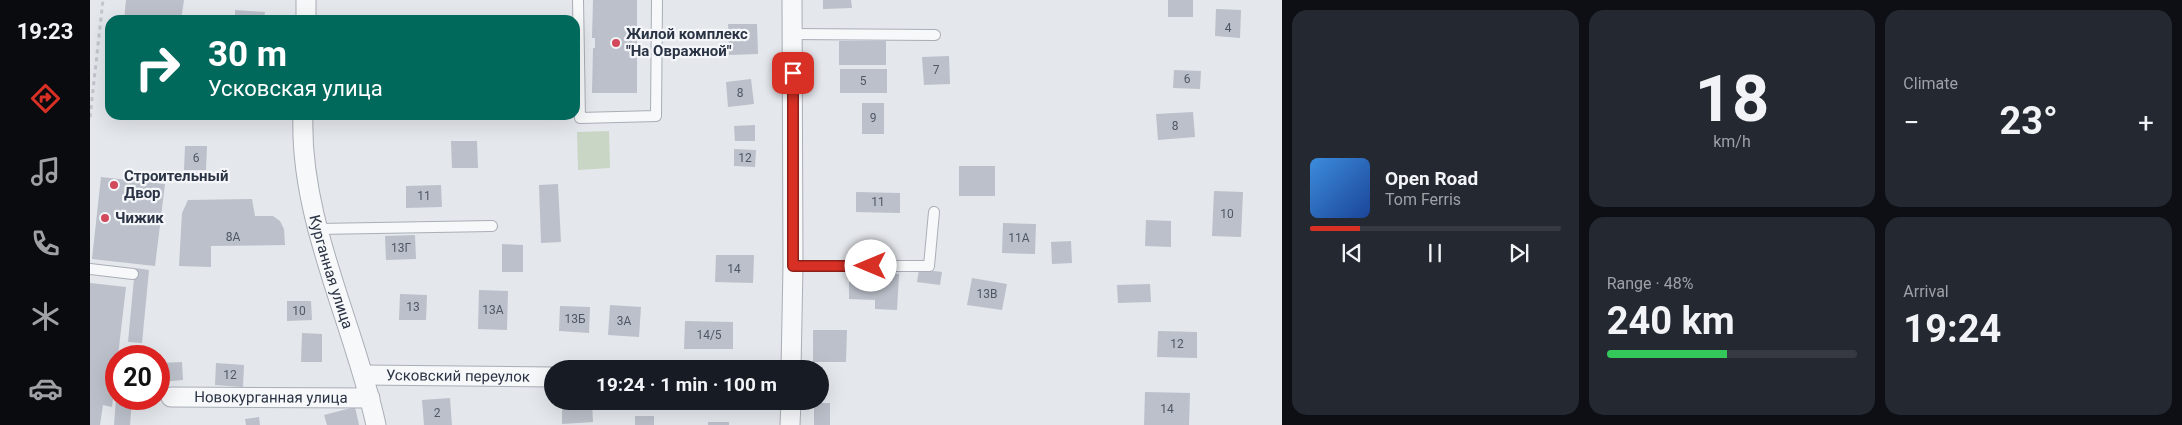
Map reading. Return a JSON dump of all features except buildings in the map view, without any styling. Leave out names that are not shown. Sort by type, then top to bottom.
[{"type":"street","points":[[306,0],[306,15]]},
{"type":"street","points":[[791,360],[793,266],[792,0]]},
{"type":"street","name":"Курганная улица","points":[[303,120],[302,135],[308,178],[318,229],[364,375],[376,425]]},
{"type":"street","name":"Усковский переулок","points":[[364,375],[544,377]]},
{"type":"street","name":"Новокурганная улица","points":[[172,397],[370,398]]},
{"type":"street","points":[[790,410],[790,425]]},
{"type":"lane","points":[[578,0],[578,15]]},
{"type":"lane","points":[[580,118],[656,116],[657,0]]},
{"type":"lane","points":[[792,34],[935,35]]},
{"type":"lane","points":[[793,266],[929,266],[934,212]]},
{"type":"lane","points":[[318,229],[492,226]]},
{"type":"lane","points":[[90,269],[133,274]]},
{"type":"path","points":[[90,117],[103,0]]},
{"type":"green space","points":[[609,131],[610,168],[578,170],[577,132]]},
{"type":"place","name":"Жилой комплекс \"На Овражной\"","points":[[616,43]]},
{"type":"place","name":"Строительный Двор","points":[[114,185]]},
{"type":"place","name":"Чижик","points":[[105,218]]},
{"type":"route","points":[[793,73],[793,266],[871,266]]}]
